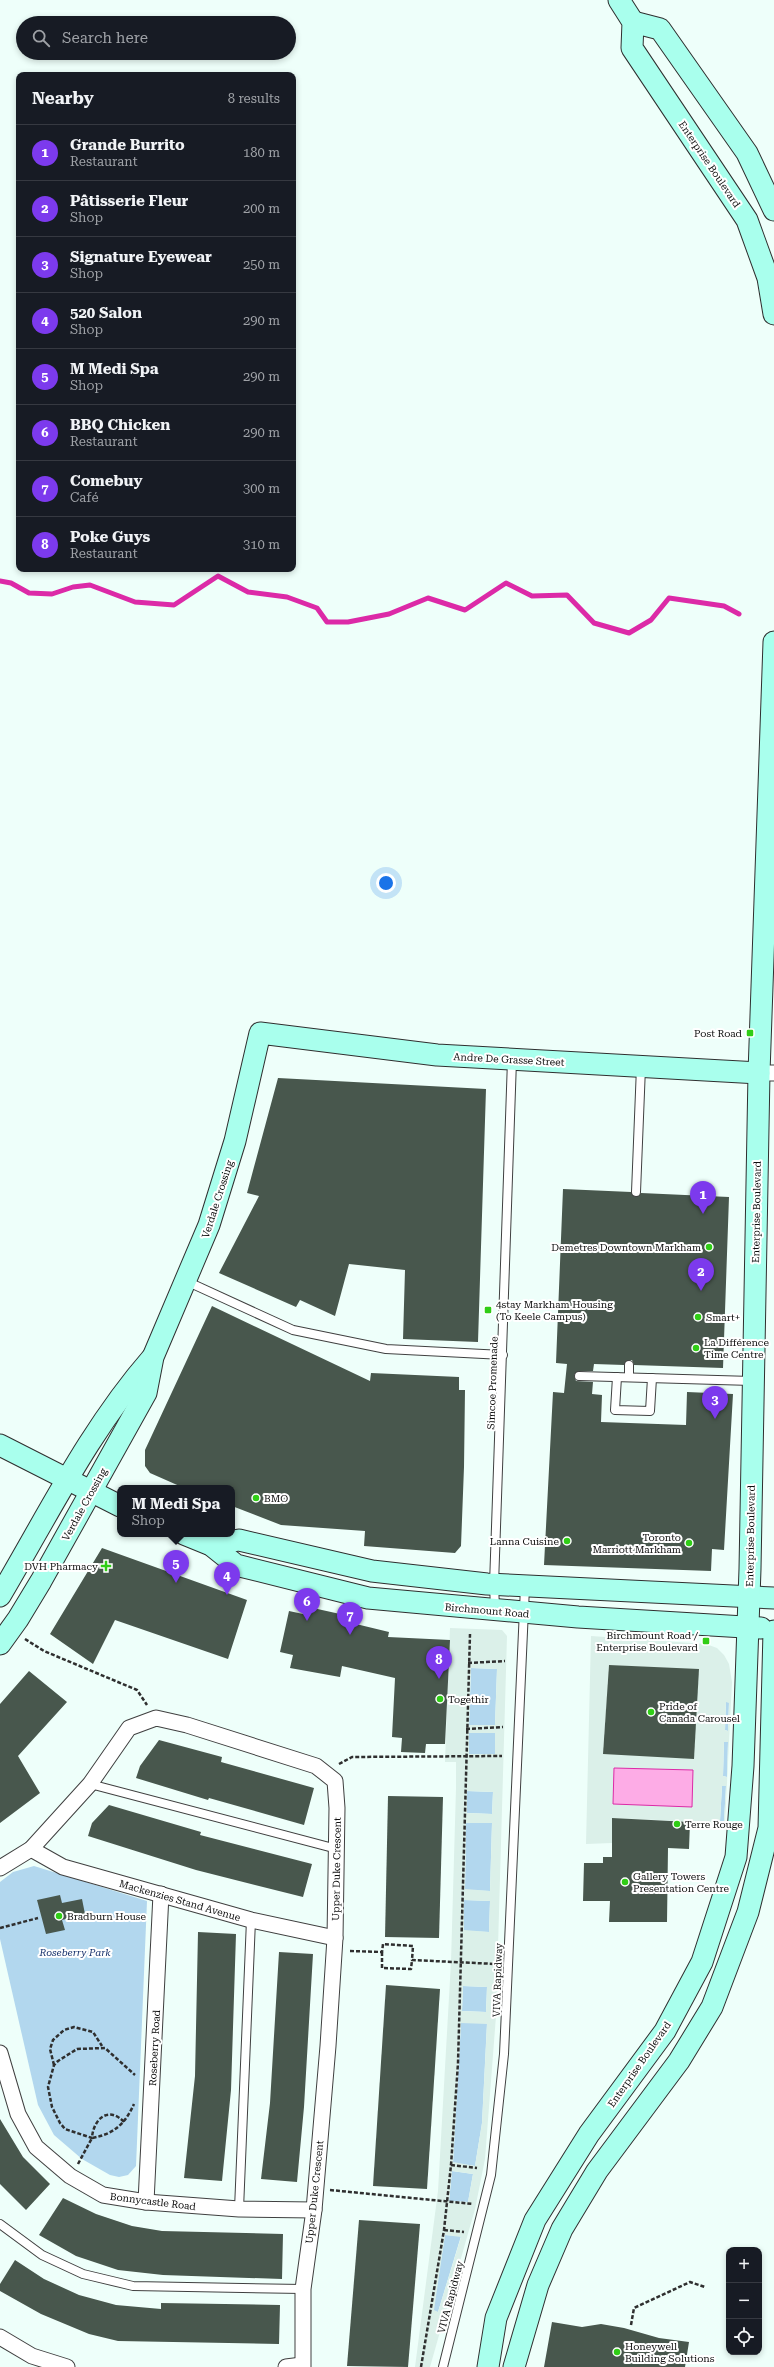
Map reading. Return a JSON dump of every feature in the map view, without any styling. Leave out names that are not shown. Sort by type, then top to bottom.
[{"type":"main road","points":[[619,0],[633,22],[660,29],[747,153],[774,210]]},
{"type":"main road","name":"Enterprise Boulevard","points":[[633,22],[632,48],[747,220],[768,278],[774,314]]},
{"type":"main road","name":"Enterprise Boulevard","points":[[488,2367],[496,2318],[535,2220],[589,2134],[665,2031],[702,1962],[736,1857],[743,1766],[749,1597],[753,1381],[766,1073],[774,642]]},
{"type":"main road","name":"Andre De Grasse Street","points":[[260,1033],[437,1055],[766,1073]]},
{"type":"main road","name":"Verdale Crossing","points":[[5,1638],[67,1535],[90,1491],[146,1393],[153,1357],[210,1225],[231,1155],[260,1033]]},
{"type":"main road","name":"Verdale Crossing","points":[[0,1596],[66,1479],[127,1387],[153,1357]]},
{"type":"main road","points":[[0,1445],[117,1504]]},
{"type":"main road","name":"Birchmount Road","points":[[191,1537],[211,1545],[236,1565],[368,1598],[523,1613],[747,1626],[774,1630]]},
{"type":"main road","points":[[211,1545],[239,1540],[372,1571],[494,1585],[774,1598]]},
{"type":"main road","points":[[514,2367],[538,2285],[562,2229],[597,2171],[678,2061],[712,2007],[748,1912],[769,1828],[774,1630]]},
{"type":"street","name":"Upper Duke Crescent","points":[[156,1718],[187,1725],[310,1764],[324,1772],[335,1781],[337,1849],[334,1944],[328,2046],[316,2189],[303,2289],[303,2366]]},
{"type":"street","points":[[0,1868],[31,1849],[90,1784],[129,1728],[156,1718]]},
{"type":"street","name":"Mackenzies Stand Avenue","points":[[31,1849],[63,1867],[334,1944]]},
{"type":"street","name":"Roseberry Road","points":[[146,2202],[161,1894]]},
{"type":"street","name":"Bonnycastle Road","points":[[0,2053],[18,2114],[36,2147],[70,2176],[103,2195],[146,2202],[239,2209],[314,2210]]},
{"type":"street","points":[[0,2337],[32,2356],[67,2367]]},
{"type":"street","points":[[286,2367],[303,2366]]},
{"type":"lane","name":"Simcoe Promenade","points":[[495,1610],[494,1585],[512,1059]]},
{"type":"lane","points":[[636,1192],[641,1066]]},
{"type":"lane","points":[[185,1281],[293,1330],[386,1349],[503,1356]]},
{"type":"lane","points":[[629,1365],[629,1377]]},
{"type":"lane","points":[[579,1376],[753,1381]]},
{"type":"lane","points":[[616,1377],[615,1410],[650,1411],[652,1378]]},
{"type":"lane","name":"VIVA Rapidway","points":[[443,2367],[491,2176],[504,2054],[525,1587]]},
{"type":"lane","points":[[90,1784],[337,1849]]},
{"type":"lane","points":[[239,2209],[251,1920]]},
{"type":"lane","points":[[0,2224],[42,2255],[76,2271],[133,2286],[303,2289]]},
{"type":"path","points":[[422,2367],[444,2230],[451,2165],[458,2063],[465,1756],[470,1634]]},
{"type":"path","points":[[5,1638],[44,1651],[137,1690],[156,1718]]},
{"type":"path","points":[[468,1663],[505,1661]]},
{"type":"path","points":[[466,1729],[503,1727]]},
{"type":"path","points":[[324,1772],[352,1757],[502,1756]]},
{"type":"path","points":[[0,1928],[38,1918]]},
{"type":"path","points":[[334,1944],[382,1952]]},
{"type":"path","points":[[383,1944],[413,1946],[411,1969],[382,1968],[382,1952],[383,1944]]},
{"type":"path","points":[[412,1960],[496,1964]]},
{"type":"path","points":[[135,2081],[135,2074],[116,2056],[102,2047],[93,2032],[74,2027],[64,2030],[53,2040],[50,2050],[54,2065],[48,2086],[52,2107],[60,2123],[65,2129],[92,2138],[113,2132],[124,2122],[136,2100]]},
{"type":"path","points":[[54,2065],[77,2049],[102,2047]]},
{"type":"path","points":[[70,2176],[92,2138],[95,2124],[101,2117],[114,2116],[124,2122]]},
{"type":"path","points":[[451,2165],[477,2168]]},
{"type":"path","points":[[316,2189],[447,2203],[473,2204]]},
{"type":"path","points":[[444,2230],[466,2232]]},
{"type":"path","points":[[631,2325],[634,2308],[690,2282],[705,2287]]},
{"type":"green space","points":[[471,1668],[497,1669],[495,1725],[469,1725]]},
{"type":"green space","points":[[726,1702],[729,1702],[728,1731],[725,1730]]},
{"type":"green space","points":[[469,1733],[495,1733],[495,1754],[469,1755]]},
{"type":"green space","points":[[724,1742],[728,1742],[727,1777],[723,1776]]},
{"type":"green space","points":[[722,1786],[726,1786],[724,1821],[720,1821]]},
{"type":"green space","points":[[467,1791],[493,1792],[492,1814],[467,1813]]},
{"type":"green space","points":[[466,1822],[492,1823],[490,1891],[465,1890]]},
{"type":"green space","name":"Roseberry Park","points":[[34,1866],[147,1901],[136,2166],[128,2175],[119,2177],[110,2175],[82,2159],[54,2135],[38,2105],[0,1939],[0,1882],[13,1872]]},
{"type":"green space","points":[[464,1900],[490,1901],[489,1932],[464,1931]]},
{"type":"green space","points":[[463,1986],[487,1987],[486,2012],[462,2011]]},
{"type":"green space","points":[[461,2023],[487,2023],[482,2123],[475,2166],[453,2163]]},
{"type":"green space","points":[[452,2171],[473,2174],[468,2202],[449,2201]]},
{"type":"green space","points":[[445,2235],[461,2236],[438,2312],[433,2311]]},
{"type":"shaded area","points":[[450,1628],[502,1630],[507,1636],[496,2016],[485,2159],[475,2209],[430,2367],[415,2367],[438,2191],[451,1962],[456,1762],[445,1762]],"holes":[[[471,1668],[497,1669],[495,1725],[469,1725]],[[469,1733],[495,1733],[495,1754],[469,1754]],[[467,1791],[493,1792],[492,1814],[467,1813]],[[466,1823],[492,1823],[490,1891],[465,1889]],[[464,1900],[490,1901],[489,1932],[464,1930]],[[463,1986],[487,1987],[486,2012],[462,2011]],[[461,2023],[487,2024],[482,2123],[475,2166],[453,2162]],[[452,2171],[473,2174],[468,2202],[449,2201]],[[445,2235],[461,2237],[438,2312],[434,2310]]]},
{"type":"shaded area","points":[[591,1636],[706,1644],[717,1648],[724,1655],[729,1664],[732,1682],[725,1823],[613,1818],[612,1843],[586,1844]],"holes":[[[609,1665],[699,1670],[603,1754]],[[726,1702],[729,1703],[728,1731],[725,1730]],[[724,1742],[728,1742],[727,1777],[723,1776]],[[722,1786],[726,1786],[724,1821],[720,1821]]]},
{"type":"shaded area","points":[[614,1768],[693,1770],[692,1807],[613,1804]]},
{"type":"building","points":[[278,1078],[486,1089],[478,1342],[403,1339],[405,1270],[349,1264],[335,1316],[300,1300],[296,1307],[219,1273],[259,1196],[247,1193]]},
{"type":"building","points":[[563,1189],[631,1192],[635,1197],[641,1193],[729,1197],[723,1368],[634,1365],[632,1360],[629,1360],[624,1365],[594,1364],[593,1371],[579,1371],[574,1375],[576,1381],[593,1382],[592,1394],[602,1395],[601,1422],[686,1425],[687,1392],[733,1394],[724,1550],[712,1549],[711,1571],[544,1565],[553,1392],[564,1393],[567,1364],[556,1363]]},
{"type":"building","points":[[212,1306],[370,1381],[371,1373],[459,1377],[459,1390],[465,1390],[461,1546],[455,1553],[364,1546],[365,1531],[281,1525],[235,1507],[235,1485],[177,1485],[150,1473],[145,1466],[145,1450]]},
{"type":"building","points":[[102,1548],[247,1600],[228,1659],[115,1620],[93,1664],[50,1634]]},
{"type":"building","points":[[304,1606],[358,1618],[356,1624],[389,1632],[388,1637],[450,1640],[445,1744],[426,1744],[425,1753],[401,1752],[402,1738],[392,1737],[395,1678],[342,1666],[340,1677],[290,1668],[293,1655],[280,1652],[289,1611],[303,1614]]},
{"type":"building","name":"Pride of Canada Carousel","points":[[609,1665],[699,1669],[694,1759],[603,1754]]},
{"type":"building","points":[[29,1671],[67,1702],[18,1756],[40,1793],[0,1823],[0,1704]]},
{"type":"building","points":[[159,1740],[222,1757],[221,1762],[314,1788],[304,1825],[209,1798],[208,1800],[136,1778],[140,1766]]},
{"type":"building","points":[[388,1796],[443,1797],[439,1938],[385,1937]]},
{"type":"building","points":[[109,1805],[201,1832],[200,1835],[312,1864],[303,1897],[196,1870],[88,1836],[92,1823]]},
{"type":"building","name":"Gallery Towers Presentation Centre","points":[[612,1818],[690,1822],[689,1849],[668,1848],[667,1922],[609,1922],[610,1901],[583,1901],[584,1863],[603,1863],[603,1857],[612,1857]]},
{"type":"building","name":"Bradburn House","points":[[60,1895],[62,1903],[82,1899],[85,1914],[62,1920],[65,1930],[46,1934],[37,1900]]},
{"type":"building","points":[[198,1932],[236,1934],[231,2090],[222,2181],[184,2178],[195,2076]]},
{"type":"building","points":[[279,1952],[313,1954],[304,2107],[297,2182],[261,2179],[270,2103]]},
{"type":"building","points":[[386,1985],[440,1989],[427,2189],[373,2186]]},
{"type":"building","points":[[0,2119],[23,2157],[50,2184],[26,2210],[0,2184]]},
{"type":"building","points":[[63,2198],[96,2214],[132,2226],[162,2231],[283,2234],[282,2279],[163,2275],[118,2270],[76,2256],[39,2235]]},
{"type":"building","points":[[359,2220],[420,2224],[408,2367],[347,2366]]},
{"type":"building","points":[[15,2260],[44,2279],[79,2295],[116,2305],[161,2309],[161,2303],[280,2305],[279,2344],[118,2341],[89,2334],[41,2314],[0,2291],[0,2284]]},
{"type":"building","name":"Honeywell Building Solutions","points":[[552,2322],[582,2327],[601,2324],[624,2328],[659,2338],[689,2342],[685,2367],[544,2367]]},
{"type":"waterway","points":[[0,581],[11,583],[29,593],[52,594],[73,587],[90,585],[135,602],[174,605],[218,576],[248,592],[287,597],[317,608],[327,622],[348,622],[389,614],[428,598],[465,610],[506,583],[532,596],[567,595],[594,623],[629,633],[651,620],[669,598],[724,606],[739,614]]},
{"type":"place","name":"Post Road","points":[[750,1033]]},
{"type":"place","name":"Grande Burrito","points":[[703,1214]]},
{"type":"place","name":"Demetres Downtown Markham","points":[[709,1247]]},
{"type":"place","name":"Pâtisserie Fleur","points":[[701,1291]]},
{"type":"place","name":"4stay Markham Housing (To Keele Campus)","points":[[488,1310]]},
{"type":"place","name":"Smart+","points":[[698,1317]]},
{"type":"place","name":"La Différence Time Centre","points":[[696,1348]]},
{"type":"place","name":"Signature Eyewear","points":[[715,1419]]},
{"type":"place","name":"BMO","points":[[256,1498]]},
{"type":"place","name":"Lanna Cuisine","points":[[567,1541]]},
{"type":"place","name":"Toronto Marriott Markham","points":[[689,1543]]},
{"type":"place","name":"DVH Pharmacy","points":[[106,1566]]},
{"type":"place","name":"M Medi Spa","points":[[176,1583]]},
{"type":"place","name":"520 Salon","points":[[227,1595]]},
{"type":"place","name":"BBQ Chicken","points":[[307,1621]]},
{"type":"place","name":"Comebuy","points":[[350,1635]]},
{"type":"place","name":"Birchmount Road / Enterprise Boulevard","points":[[706,1641]]},
{"type":"place","name":"Poke Guys","points":[[439,1679]]},
{"type":"place","name":"Togethir","points":[[440,1699]]},
{"type":"place","name":"Pride of Canada Carousel","points":[[651,1712]]},
{"type":"place","name":"Terre Rouge","points":[[677,1824]]},
{"type":"place","name":"Gallery Towers Presentation Centre","points":[[625,1882]]},
{"type":"place","name":"Bradburn House","points":[[59,1916]]},
{"type":"place","name":"Honeywell Building Solutions","points":[[617,2352]]}]
